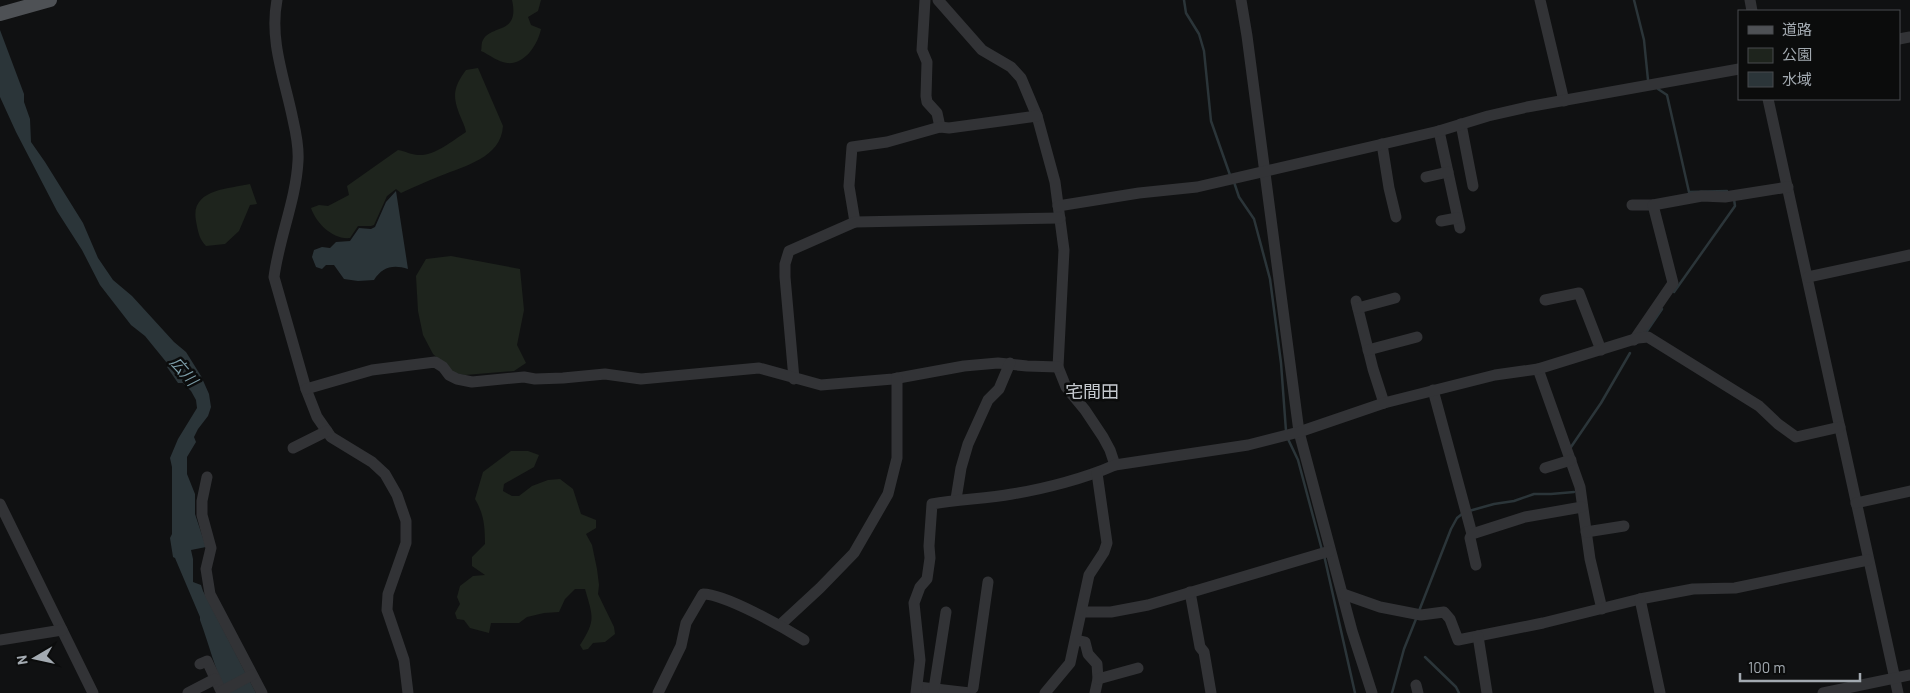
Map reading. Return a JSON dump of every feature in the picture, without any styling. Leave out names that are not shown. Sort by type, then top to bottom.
[{"type":"main road","points":[[1,12],[50,0]]},
{"type":"street","points":[[277,0],[275,32],[280,68],[297,141],[298,162],[292,198],[276,258],[274,277],[306,389],[317,417],[331,437],[372,462],[385,474],[397,495],[406,521],[406,542],[388,594],[387,610],[404,660],[408,693]]},
{"type":"street","points":[[925,0],[922,50],[927,62],[926,96],[927,102],[937,113],[940,127]]},
{"type":"street","points":[[938,0],[982,50],[1016,72],[1037,116],[1054,182],[1064,250],[1058,367],[1066,387],[1085,410],[1110,450],[1115,466]]},
{"type":"street","points":[[1240,0],[1247,36],[1264,170],[1291,434],[1330,551],[1352,631],[1372,693]]},
{"type":"street","points":[[1540,0],[1564,101]]},
{"type":"street","points":[[1058,206],[1139,193],[1197,187],[1439,131],[1503,113],[1738,68]]},
{"type":"street","points":[[1768,100],[1898,693]]},
{"type":"street","points":[[855,222],[849,186],[852,147],[887,142],[940,127],[949,128],[1037,116]]},
{"type":"street","points":[[1461,124],[1473,186]]},
{"type":"street","points":[[1439,131],[1458,223],[1442,221]]},
{"type":"street","points":[[1382,144],[1396,217]]},
{"type":"street","points":[[1426,177],[1448,172]]},
{"type":"street","points":[[1632,205],[1653,205],[1702,196],[1725,197],[1788,187]]},
{"type":"street","points":[[1634,340],[1672,283],[1653,205]]},
{"type":"street","points":[[794,379],[785,277],[789,252],[855,222],[1060,218]]},
{"type":"street","points":[[1808,277],[1910,255]]},
{"type":"street","points":[[1545,300],[1579,293],[1601,350]]},
{"type":"street","points":[[1384,403],[1357,304],[1389,297]]},
{"type":"street","points":[[1368,350],[1417,337]]},
{"type":"street","points":[[988,582],[972,690],[917,690],[920,660],[914,603],[920,587],[927,579],[930,558],[932,504],[956,499],[1012,494],[1097,473],[1115,466],[1248,445],[1291,434],[1384,403],[1495,375],[1538,369],[1648,337],[1752,401],[1788,433],[1796,437],[1840,427]]},
{"type":"street","points":[[306,389],[372,370],[435,362],[443,367],[448,375],[457,380],[472,382],[524,377],[535,379],[563,378],[605,374],[641,379],[759,368],[821,385],[897,378],[964,366],[1010,364],[1058,367]]},
{"type":"street","points":[[956,499],[961,468],[968,444],[988,400],[999,389],[1010,364]]},
{"type":"street","points":[[1538,369],[1580,487],[1590,559],[1602,609]]},
{"type":"street","points":[[780,625],[854,553],[888,494],[897,458],[897,378]]},
{"type":"street","points":[[1433,390],[1472,534],[1470,538],[1476,565]]},
{"type":"street","points":[[292,448],[327,431]]},
{"type":"street","points":[[1545,468],[1570,460]]},
{"type":"street","points":[[1045,693],[1070,663],[1089,575],[1104,552],[1107,543],[1097,473]]},
{"type":"street","points":[[207,477],[202,501],[202,515],[210,548],[206,569],[210,594],[262,693]]},
{"type":"street","points":[[1856,502],[1910,491]]},
{"type":"street","points":[[0,504],[93,693]]},
{"type":"street","points":[[1472,534],[1526,517],[1582,507]]},
{"type":"street","points":[[1586,532],[1624,526]]},
{"type":"street","points":[[1082,612],[1111,612],[1148,605],[1330,551]]},
{"type":"street","points":[[1343,594],[1380,607],[1421,615],[1444,612],[1450,619],[1458,640],[1640,599],[1693,589],[1735,588],[1868,560]]},
{"type":"street","points":[[1190,592],[1211,693]]},
{"type":"street","points":[[658,693],[681,646],[686,623],[703,594],[717,596],[780,625],[804,640]]},
{"type":"street","points":[[1640,599],[1660,693]]},
{"type":"street","points":[[934,689],[946,612]]},
{"type":"street","points":[[0,640],[62,630]]},
{"type":"street","points":[[1478,636],[1487,693]]},
{"type":"street","points":[[1076,640],[1085,642],[1088,654],[1097,664],[1098,679],[1096,693]]},
{"type":"street","points":[[200,664],[207,661],[222,692],[252,675]]},
{"type":"street","points":[[1098,679],[1138,668]]},
{"type":"street","points":[[1823,693],[1910,675]]},
{"type":"street","points":[[188,693],[216,679]]},
{"type":"green space","points":[[512,0],[541,0],[538,11],[528,17],[531,25],[541,29],[534,47],[525,57],[514,63],[507,63],[481,51],[482,41],[487,35],[504,27],[512,19]]},
{"type":"green space","points":[[478,68],[503,126],[501,137],[489,153],[470,164],[401,193],[396,189],[387,196],[374,225],[358,226],[350,238],[337,236],[321,225],[311,208],[319,205],[328,206],[349,195],[347,186],[398,150],[416,155],[424,155],[443,147],[466,132],[456,104],[455,92],[458,82],[466,70]]},
{"type":"green space","points":[[250,184],[257,204],[250,205],[239,231],[225,244],[206,246],[200,238],[196,221],[196,210],[199,202],[212,192]]},
{"type":"green space","points":[[451,256],[520,269],[524,310],[517,345],[526,363],[514,371],[465,375],[454,373],[433,354],[423,335],[418,311],[416,276],[426,259]]},
{"type":"green space","points":[[511,451],[528,451],[539,455],[534,467],[504,484],[503,491],[512,496],[519,496],[532,486],[548,480],[560,479],[573,489],[581,514],[596,520],[596,528],[586,534],[592,545],[597,569],[598,594],[614,627],[615,634],[605,642],[593,643],[588,649],[583,650],[580,645],[589,630],[592,618],[585,589],[575,589],[565,599],[559,612],[527,617],[519,623],[491,623],[489,633],[470,628],[464,620],[457,619],[455,613],[460,604],[457,597],[460,586],[473,576],[485,575],[472,566],[472,557],[485,544],[483,521],[475,499],[483,472]]},
{"type":"water","name":"広川","points":[[0,30],[24,94],[24,102],[30,119],[31,142],[83,223],[98,258],[113,280],[132,296],[174,342],[186,352],[201,376],[209,394],[211,407],[208,416],[198,429],[194,437],[196,442],[187,457],[187,474],[195,494],[195,514],[206,547],[191,550],[193,582],[201,585],[256,693],[227,693],[216,667],[200,617],[173,557],[170,538],[172,534],[172,467],[170,458],[178,439],[197,408],[196,400],[183,383],[178,383],[167,367],[167,363],[145,336],[131,325],[100,285],[82,250],[57,211],[0,97]]},
{"type":"water","points":[[396,191],[408,269],[388,268],[384,269],[374,280],[358,281],[344,279],[334,265],[326,265],[322,269],[316,267],[312,257],[314,250],[322,247],[330,248],[336,242],[350,241],[359,228],[371,229],[375,227],[386,202]]},
{"type":"waterway","points":[[1184,0],[1186,13],[1199,34],[1204,51],[1211,121],[1230,175]]},
{"type":"waterway","points":[[1634,0],[1644,40],[1648,80]]},
{"type":"waterway","points":[[1658,89],[1667,95],[1689,192],[1727,191]]},
{"type":"waterway","points":[[1234,182],[1239,197],[1254,219],[1270,279],[1281,363],[1286,431]]},
{"type":"waterway","points":[[1674,292],[1735,206],[1734,199]]},
{"type":"waterway","points":[[1647,331],[1662,309]]},
{"type":"waterway","points":[[1571,447],[1601,403],[1630,353]]},
{"type":"waterway","points":[[1288,439],[1298,460],[1322,550]]},
{"type":"waterway","points":[[1469,511],[1514,501],[1534,494],[1574,492]]},
{"type":"waterway","points":[[1419,611],[1451,529],[1457,518],[1462,514]]},
{"type":"waterway","points":[[1324,555],[1355,693]]},
{"type":"waterway","points":[[1392,693],[1404,649],[1416,619]]},
{"type":"waterway","points":[[1425,657],[1456,687],[1459,693]]},
{"type":"district","name":"宅間田","points":[[1092,392]]}]
